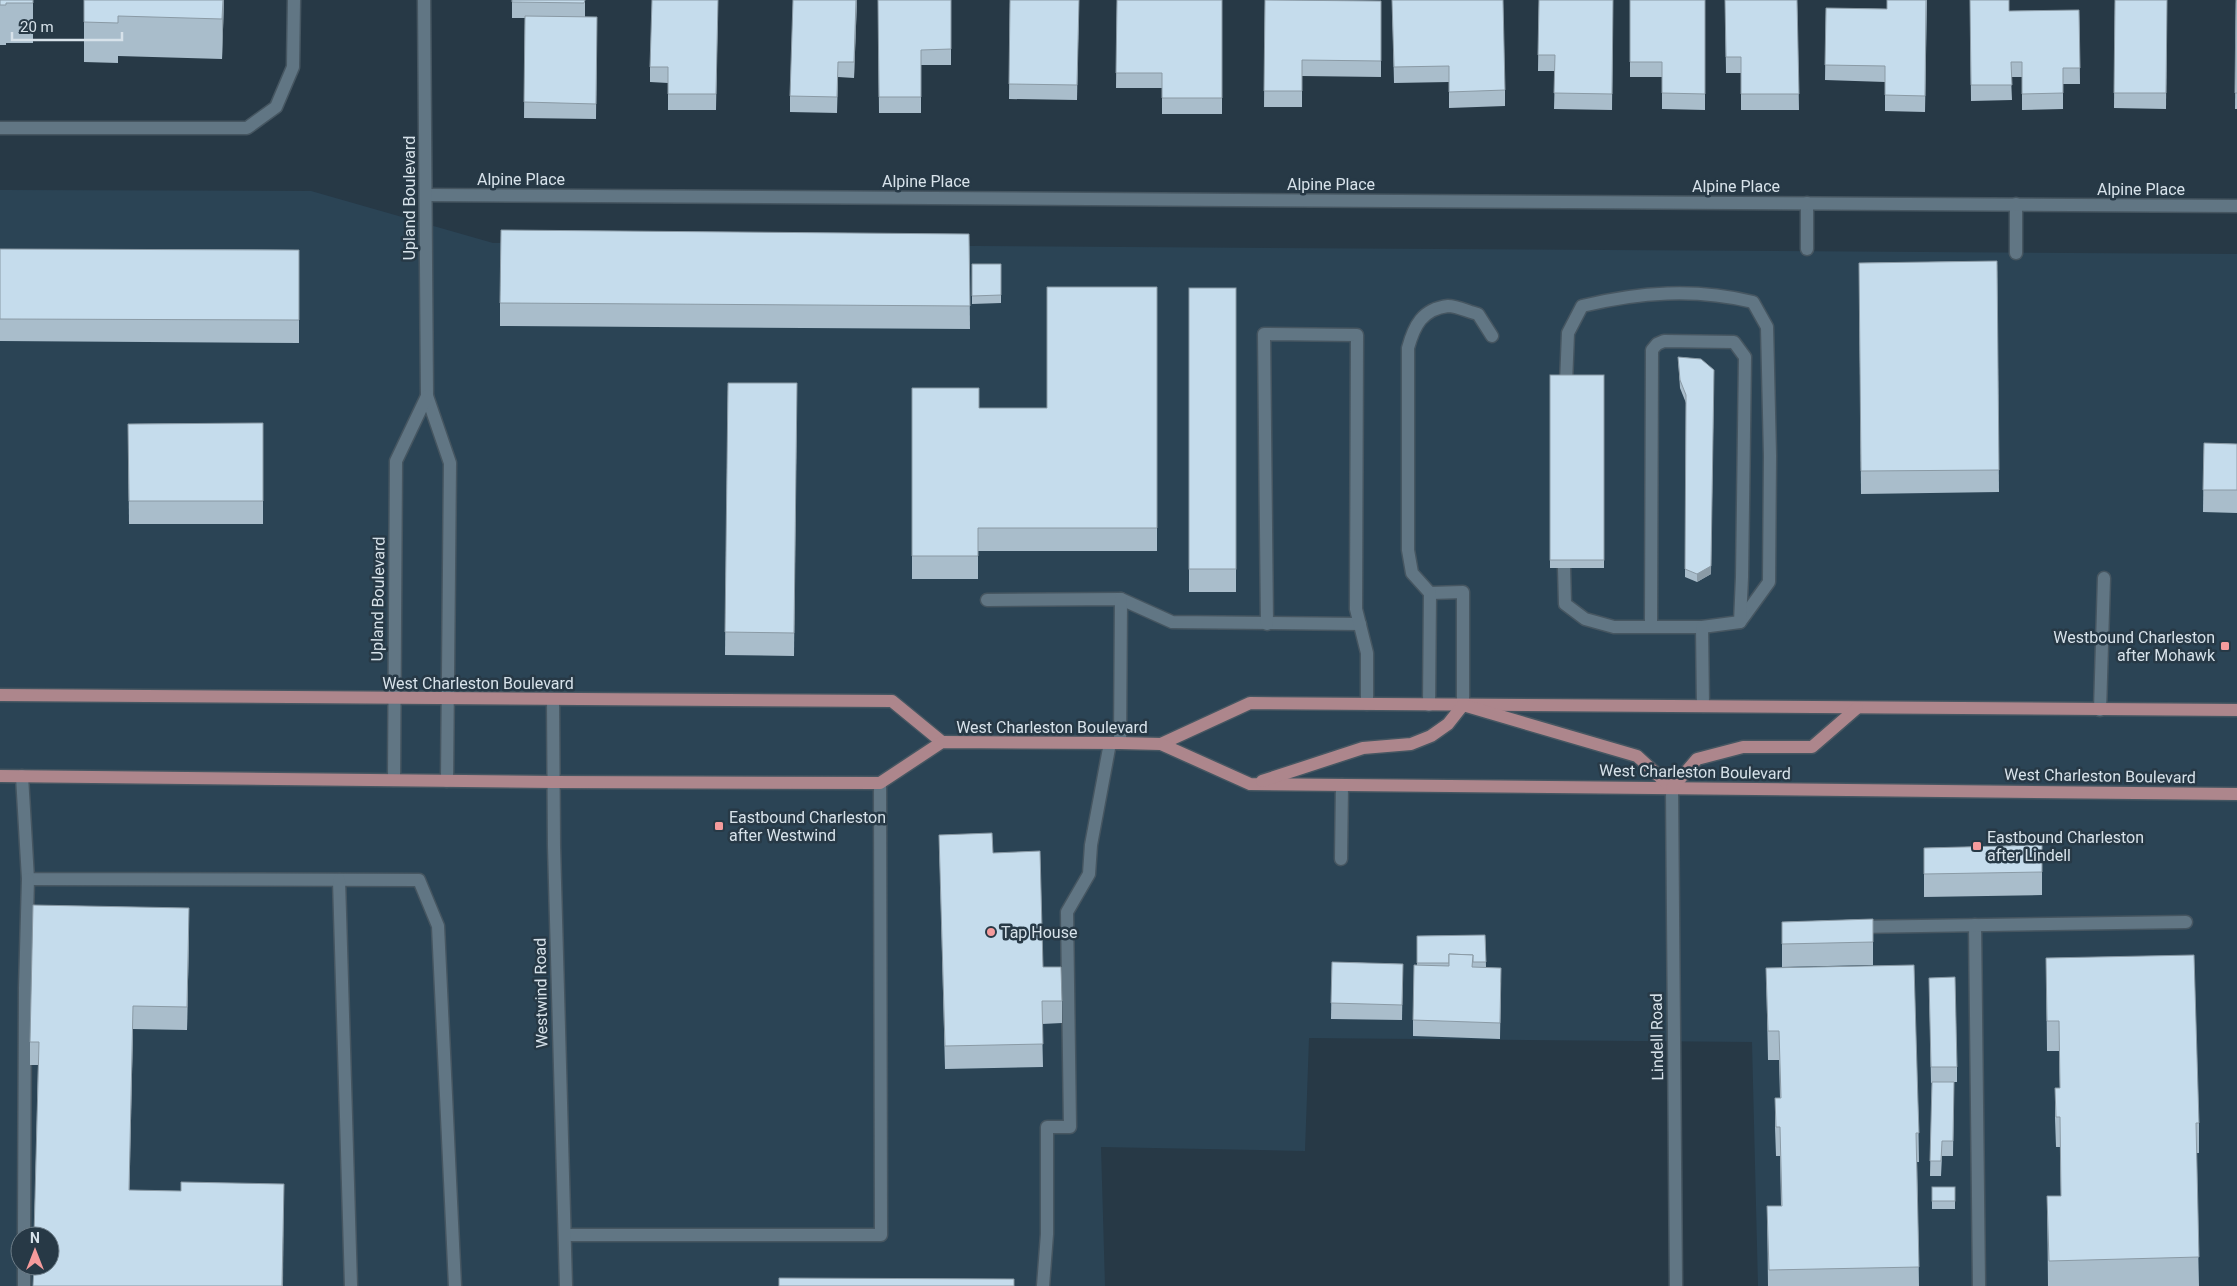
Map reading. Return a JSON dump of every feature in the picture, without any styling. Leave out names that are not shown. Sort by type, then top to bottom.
[{"type":"main road","name":"West Charleston Boulevard","points":[[0,695],[892,701],[942,742]]},
{"type":"main road","name":"West Charleston Boulevard","points":[[1161,744],[1250,703],[2237,710]]},
{"type":"main road","points":[[1250,784],[1363,748],[1411,744],[1431,736],[1448,724],[1463,705],[1637,756],[1672,788],[1697,759],[1743,747],[1812,747],[1857,708]]},
{"type":"main road","name":"West Charleston Boulevard","points":[[880,783],[942,742],[1115,743],[1161,744],[1250,784],[2237,794]]},
{"type":"main road","points":[[0,776],[554,782],[880,783]]},
{"type":"street","points":[[0,128],[247,128],[276,107],[293,67],[294,0]]},
{"type":"street","name":"Upland Boulevard","points":[[424,0],[426,396],[450,463],[447,781]]},
{"type":"street","name":"Alpine Place","points":[[426,194],[2237,206]]},
{"type":"street","points":[[1807,203],[1807,249]]},
{"type":"street","points":[[2016,204],[2016,253]]},
{"type":"street","points":[[1564,568],[1565,604],[1586,619],[1614,627],[1702,627],[1740,622],[1768,582],[1770,456],[1766,327],[1753,302],[1723,295],[1670,293],[1621,296],[1582,306],[1568,333],[1566,383]]},
{"type":"street","points":[[1429,705],[1430,593],[1412,573],[1408,550],[1408,348],[1414,327],[1425,314],[1449,306],[1478,314],[1492,336]]},
{"type":"street","points":[[1267,624],[1264,334],[1357,335],[1356,609],[1367,653],[1368,704]]},
{"type":"street","points":[[1651,626],[1652,350],[1657,344],[1664,341],[1734,342],[1745,357],[1740,622]]},
{"type":"street","name":"Upland Boulevard","points":[[394,780],[393,698],[396,461],[426,396]]},
{"type":"street","points":[[2100,710],[2104,578]]},
{"type":"street","points":[[1430,593],[1463,592],[1463,705]]},
{"type":"street","points":[[987,600],[1121,599],[1172,622],[1360,624]]},
{"type":"street","points":[[1043,1286],[1047,1234],[1047,1127],[1070,1127],[1067,912],[1089,874],[1091,845],[1115,743],[1121,599]]},
{"type":"street","points":[[1702,627],[1703,706]]},
{"type":"street","name":"Westwind Road","points":[[553,699],[559,1080],[566,1286]]},
{"type":"street","points":[[22,776],[28,879],[25,998],[24,1226]]},
{"type":"street","points":[[565,1235],[881,1235],[880,783]]},
{"type":"street","points":[[1341,859],[1342,785]]},
{"type":"street","name":"Lindell Road","points":[[1672,788],[1676,1286]]},
{"type":"street","points":[[28,879],[419,880],[438,926],[455,1286]]},
{"type":"street","points":[[339,880],[351,1286]]},
{"type":"street","points":[[1841,928],[2186,922]]},
{"type":"street","points":[[1975,925],[1979,1286]]},
{"type":"shaded area","points":[[0,190],[311,191],[493,243],[2237,254],[2237,1286],[1758,1286],[1752,1042],[1309,1038],[1305,1151],[1101,1147],[1105,1286],[0,1286]]},
{"type":"building","points":[[0,0],[33,0],[33,3],[6,3],[6,5],[0,5]]},
{"type":"building","points":[[84,0],[223,0],[222,19],[118,16],[118,23],[84,22]]},
{"type":"building","points":[[512,0],[585,0],[584,3],[512,2]]},
{"type":"building","points":[[652,0],[718,0],[716,94],[668,94],[668,67],[650,67]]},
{"type":"building","points":[[793,0],[856,0],[854,62],[838,62],[837,97],[790,96]]},
{"type":"building","points":[[878,0],[951,0],[951,49],[921,50],[921,97],[879,97]]},
{"type":"building","points":[[1010,0],[1079,0],[1077,85],[1009,84]]},
{"type":"building","points":[[1117,0],[1222,0],[1222,98],[1162,98],[1162,73],[1116,73]]},
{"type":"building","points":[[1265,0],[1381,1],[1381,61],[1302,60],[1302,91],[1264,91]]},
{"type":"building","points":[[1392,0],[1503,0],[1505,90],[1449,92],[1449,66],[1394,67]]},
{"type":"building","points":[[1539,0],[1613,0],[1612,94],[1554,93],[1555,55],[1538,55]]},
{"type":"building","points":[[1630,0],[1705,0],[1705,94],[1662,93],[1662,62],[1630,62]]},
{"type":"building","points":[[1725,0],[1797,0],[1799,94],[1741,94],[1741,57],[1726,57]]},
{"type":"building","points":[[1887,0],[1926,0],[1925,96],[1885,95],[1885,66],[1825,65],[1826,8],[1887,9]]},
{"type":"building","points":[[1970,0],[2009,0],[2009,11],[2079,10],[2080,68],[2063,68],[2063,93],[2022,94],[2022,62],[2011,62],[2012,85],[1971,85]]},
{"type":"building","points":[[2115,0],[2167,0],[2166,93],[2114,93]]},
{"type":"building","points":[[2236,0],[2237,93],[2235,93]]},
{"type":"building","points":[[525,16],[597,17],[596,104],[524,102]]},
{"type":"building","points":[[501,230],[969,234],[970,306],[500,303]]},
{"type":"building","points":[[0,249],[299,250],[299,320],[0,319]]},
{"type":"building","points":[[1997,261],[1999,470],[1861,471],[1859,263]]},
{"type":"building","points":[[972,264],[1001,264],[1001,295],[972,296]]},
{"type":"building","points":[[1047,287],[1157,287],[1157,528],[978,528],[978,556],[912,556],[912,388],[979,388],[979,408],[1047,408]]},
{"type":"building","points":[[1189,288],[1236,288],[1236,569],[1189,569]]},
{"type":"building","points":[[1678,357],[1701,359],[1714,370],[1711,566],[1697,574],[1685,569],[1686,395],[1680,380]]},
{"type":"building","points":[[1550,375],[1604,375],[1604,560],[1550,560]]},
{"type":"building","points":[[728,383],[797,383],[794,633],[725,632]]},
{"type":"building","points":[[263,423],[263,501],[129,501],[128,424]]},
{"type":"building","points":[[2204,443],[2237,444],[2237,490],[2203,490]]},
{"type":"building","name":"Tap House","points":[[992,833],[993,853],[1040,851],[1043,967],[1061,967],[1062,1001],[1042,1001],[1043,1044],[945,1046],[939,835]]},
{"type":"building","points":[[2042,845],[2042,872],[1924,874],[1924,848]]},
{"type":"building","points":[[33,905],[189,908],[187,1007],[133,1006],[129,1190],[181,1191],[181,1182],[284,1184],[282,1286],[33,1286],[34,1276],[60,1276],[60,1226],[34,1226],[39,1042],[30,1042]]},
{"type":"building","points":[[1873,919],[1873,942],[1782,944],[1782,922]]},
{"type":"building","points":[[1485,935],[1486,962],[1473,962],[1473,955],[1449,954],[1449,963],[1417,963],[1417,936]]},
{"type":"building","points":[[1449,954],[1473,955],[1472,967],[1501,968],[1500,1023],[1413,1020],[1414,965],[1449,966]]},
{"type":"building","points":[[2194,955],[2199,1123],[2196,1123],[2199,1257],[2049,1261],[2047,1196],[2061,1196],[2060,1117],[2056,1117],[2055,1088],[2060,1088],[2059,1021],[2047,1021],[2046,958]]},
{"type":"building","points":[[1332,962],[1403,964],[1402,1005],[1331,1003]]},
{"type":"building","points":[[1914,965],[1919,1133],[1916,1133],[1919,1267],[1769,1270],[1767,1206],[1782,1206],[1780,1127],[1776,1127],[1775,1098],[1781,1098],[1779,1031],[1768,1031],[1766,968]]},
{"type":"building","points":[[1955,977],[1957,1067],[1931,1067],[1929,978]]},
{"type":"building","points":[[1932,1082],[1954,1082],[1953,1141],[1942,1141],[1941,1161],[1930,1161]]},
{"type":"building","points":[[1932,1187],[1955,1187],[1955,1201],[1932,1201]]},
{"type":"building","points":[[779,1278],[1014,1279],[1014,1286],[779,1286]]},
{"type":"place","name":"Westbound Charleston after Mohawk","points":[[2225,646]]},
{"type":"place","name":"Eastbound Charleston after Westwind","points":[[719,826]]},
{"type":"place","name":"Eastbound Charleston after Lindell","points":[[1977,846]]},
{"type":"place","name":"Tap House","points":[[991,932]]}]
